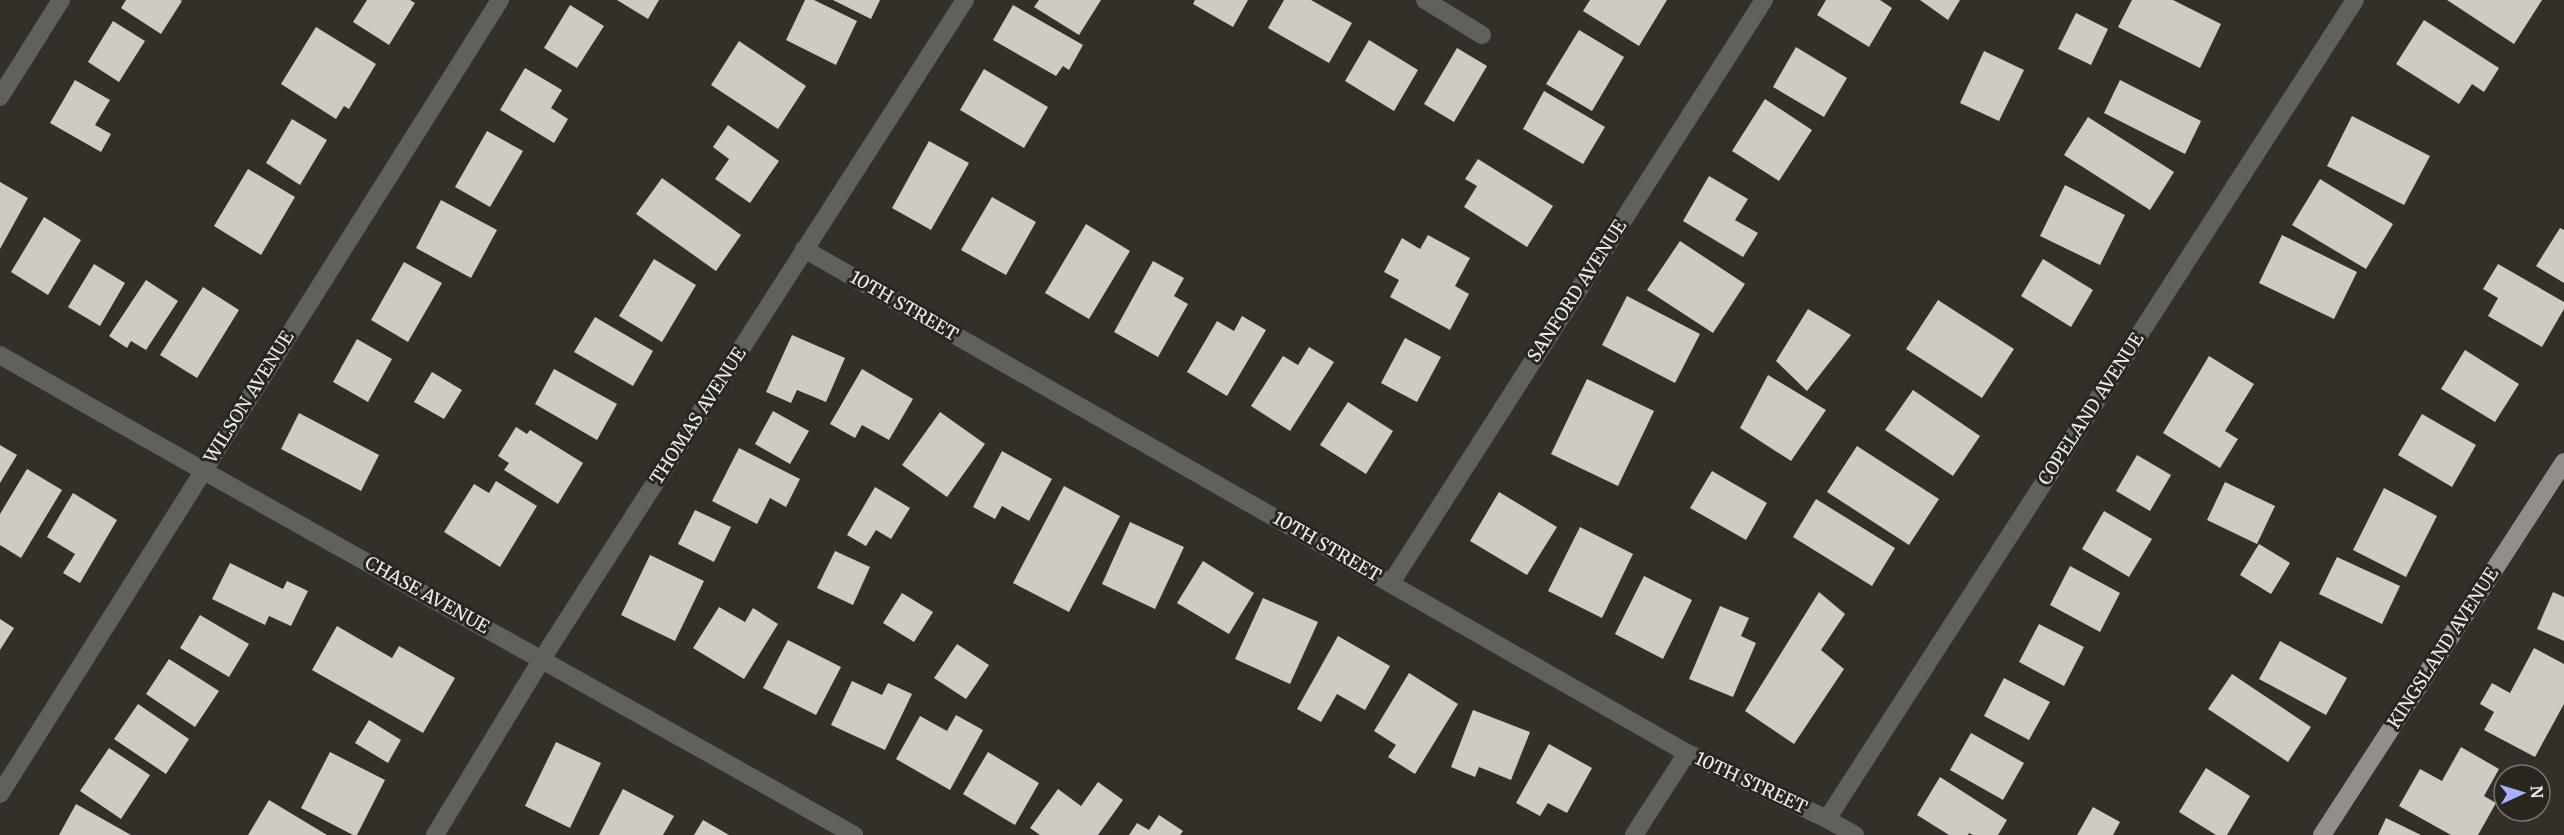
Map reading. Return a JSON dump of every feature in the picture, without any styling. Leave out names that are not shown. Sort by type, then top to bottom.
[{"type":"main road","name":"KINGSLAND AVENUE","points":[[2322,835],[2564,462]]},
{"type":"street","points":[[0,97],[61,0]]},
{"type":"street","name":"WILSON AVENUE","points":[[0,794],[500,0]]},
{"type":"street","name":"THOMAS AVENUE","points":[[435,835],[542,659],[965,0]]},
{"type":"street","points":[[1425,0],[1482,35]]},
{"type":"street","name":"SANFORD AVENUE","points":[[1391,583],[1764,0]]},
{"type":"street","name":"COPELAND AVENUE","points":[[1827,819],[2355,0]]},
{"type":"street","name":"10TH STREET","points":[[804,249],[1687,753],[1827,819],[1855,835]]},
{"type":"street","name":"CHASE AVENUE","points":[[0,355],[202,471],[854,835]]},
{"type":"street","points":[[1634,835],[1687,753]]},
{"type":"building","points":[[126,0],[182,1],[161,34],[121,8]]},
{"type":"building","points":[[367,0],[410,0],[415,3],[389,45],[353,22]]},
{"type":"building","points":[[617,0],[659,0],[648,19]]},
{"type":"building","points":[[805,0],[814,0],[857,21],[836,65],[786,40]]},
{"type":"building","points":[[833,0],[880,0],[871,19]]},
{"type":"building","points":[[1039,0],[1101,0],[1079,35],[1034,7]]},
{"type":"building","points":[[1195,0],[1248,0],[1233,27],[1193,4]]},
{"type":"building","points":[[1284,0],[1311,0],[1352,23],[1329,63],[1268,28]]},
{"type":"building","points":[[1590,0],[1667,0],[1639,46],[1583,11]]},
{"type":"building","points":[[1826,0],[1880,0],[1892,8],[1869,47],[1817,15]]},
{"type":"building","points":[[1920,0],[1960,0],[1948,20]]},
{"type":"building","points":[[2132,0],[2173,0],[2221,24],[2200,68],[2118,27]]},
{"type":"building","points":[[2447,0],[2542,0],[2514,44]]},
{"type":"building","points":[[570,5],[604,26],[577,68],[544,48]]},
{"type":"building","points":[[1013,5],[1083,45],[1069,70],[1063,66],[1056,76],[993,40]]},
{"type":"building","points":[[2076,13],[2108,29],[2091,65],[2058,49]]},
{"type":"building","points":[[2424,20],[2499,68],[2484,92],[2472,84],[2459,104],[2396,64]]},
{"type":"building","points":[[113,21],[145,41],[119,82],[88,62]]},
{"type":"building","points":[[316,27],[376,64],[349,109],[344,106],[336,119],[281,84]]},
{"type":"building","points":[[1579,30],[1624,57],[1592,111],[1546,84]]},
{"type":"building","points":[[1369,40],[1418,70],[1394,111],[1345,81]]},
{"type":"building","points":[[739,41],[806,86],[778,129],[711,85]]},
{"type":"building","points":[[1796,47],[1847,78],[1824,117],[1773,87]]},
{"type":"building","points":[[1457,48],[1487,66],[1454,122],[1424,104]]},
{"type":"building","points":[[1984,51],[2024,70],[1999,121],[1960,103]]},
{"type":"building","points":[[525,68],[562,90],[551,108],[568,119],[554,143],[500,110]]},
{"type":"building","points":[[984,69],[1048,107],[1024,148],[960,110]]},
{"type":"building","points":[[75,80],[110,100],[95,125],[111,134],[101,152],[50,123]]},
{"type":"building","points":[[2120,80],[2201,121],[2185,154],[2104,113]]},
{"type":"building","points":[[1544,91],[1605,127],[1583,164],[1523,129]]},
{"type":"building","points":[[1765,99],[1812,130],[1779,181],[1732,151]]},
{"type":"building","points":[[2352,116],[2430,156],[2404,205],[2327,166]]},
{"type":"building","points":[[2088,117],[2174,172],[2150,210],[2064,155]]},
{"type":"building","points":[[292,119],[327,140],[300,185],[266,163]]},
{"type":"building","points":[[728,125],[779,161],[750,203],[715,179],[729,159],[713,147]]},
{"type":"building","points":[[487,131],[523,151],[490,207],[455,187]]},
{"type":"building","points":[[929,141],[969,163],[931,230],[892,208]]},
{"type":"building","points":[[1478,159],[1553,206],[1527,247],[1464,207],[1477,186],[1465,179]]},
{"type":"building","points":[[248,169],[295,197],[261,255],[214,226]]},
{"type":"building","points":[[1709,176],[1748,199],[1735,220],[1758,233],[1743,257],[1683,221]]},
{"type":"building","points":[[662,178],[741,235],[716,271],[636,214]]},
{"type":"building","points":[[2320,179],[2393,224],[2366,269],[2292,225]]},
{"type":"building","points":[[0,182],[28,198],[0,249]]},
{"type":"building","points":[[2065,185],[2125,215],[2100,265],[2040,236]]},
{"type":"building","points":[[992,197],[1036,222],[1006,275],[961,250]]},
{"type":"building","points":[[441,200],[497,230],[471,278],[416,248]]},
{"type":"building","points":[[44,217],[81,240],[48,295],[11,272]]},
{"type":"building","points":[[1086,224],[1130,251],[1089,319],[1045,293]]},
{"type":"building","points":[[2560,228],[2564,230],[2564,283],[2536,266]]},
{"type":"building","points":[[1428,235],[1470,258],[1455,286],[1469,294],[1450,330],[1390,297],[1399,280],[1384,272],[1402,238],[1420,249]]},
{"type":"building","points":[[2282,235],[2357,272],[2334,319],[2259,283]]},
{"type":"building","points":[[1680,241],[1745,284],[1713,333],[1647,290]]},
{"type":"building","points":[[654,259],[696,285],[662,342],[619,316]]},
{"type":"building","points":[[2043,259],[2093,290],[2071,327],[2021,296]]},
{"type":"building","points":[[1153,261],[1184,278],[1174,296],[1188,304],[1158,357],[1114,332]]},
{"type":"building","points":[[404,262],[442,283],[408,342],[371,320]]},
{"type":"building","points":[[94,264],[125,283],[100,326],[68,307]]},
{"type":"building","points":[[2498,264],[2564,302],[2564,309],[2542,347],[2488,316],[2498,298],[2483,289]]},
{"type":"building","points":[[146,280],[178,301],[146,350],[131,341],[127,348],[109,336]]},
{"type":"building","points":[[203,287],[239,310],[197,378],[160,355]]},
{"type":"building","points":[[1627,296],[1700,334],[1675,383],[1602,345]]},
{"type":"building","points":[[1938,300],[2014,349],[1982,398],[1906,349]]},
{"type":"building","points":[[1808,309],[1851,335],[1807,391],[1776,361]]},
{"type":"building","points":[[1242,316],[1266,330],[1227,396],[1187,372],[1217,321],[1234,331]]},
{"type":"building","points":[[595,317],[653,351],[633,386],[574,352]]},
{"type":"building","points":[[792,335],[845,358],[826,402],[797,390],[791,403],[766,392]]},
{"type":"building","points":[[1405,338],[1441,357],[1417,402],[1381,383]]},
{"type":"building","points":[[357,339],[392,359],[368,402],[333,382]]},
{"type":"building","points":[[1309,347],[1334,362],[1290,431],[1251,406],[1283,356],[1298,365]]},
{"type":"building","points":[[2465,350],[2519,384],[2495,422],[2441,389]]},
{"type":"building","points":[[2209,356],[2254,384],[2225,431],[2238,439],[2220,468],[2163,433]]},
{"type":"building","points":[[554,369],[617,404],[597,440],[535,404]]},
{"type":"building","points":[[862,369],[913,399],[889,440],[862,425],[855,438],[830,424]]},
{"type":"building","points":[[432,372],[462,390],[444,419],[414,402]]},
{"type":"building","points":[[1768,375],[1826,410],[1791,461],[1740,428]]},
{"type":"building","points":[[1587,379],[1654,411],[1618,486],[1551,454]]},
{"type":"building","points":[[1913,390],[1980,436],[1953,476],[1885,430]]},
{"type":"building","points":[[1348,402],[1393,431],[1366,474],[1320,445]]},
{"type":"building","points":[[773,411],[809,431],[790,464],[755,444]]},
{"type":"building","points":[[940,412],[985,444],[947,497],[902,465]]},
{"type":"building","points":[[299,413],[379,455],[361,491],[281,449]]},
{"type":"building","points":[[2422,414],[2476,445],[2452,487],[2398,455]]},
{"type":"building","points":[[516,427],[527,434],[530,430],[583,463],[558,504],[504,470],[509,463],[498,456]]},
{"type":"building","points":[[0,445],[17,455],[0,483]]},
{"type":"building","points":[[1857,446],[1939,499],[1909,545],[1827,492]]},
{"type":"building","points":[[739,448],[800,479],[786,507],[770,498],[757,524],[712,501]]},
{"type":"building","points":[[1002,451],[1052,479],[1029,521],[1002,506],[995,519],[973,507]]},
{"type":"building","points":[[2137,455],[2171,475],[2150,511],[2116,491]]},
{"type":"building","points":[[27,469],[62,490],[21,558],[0,545],[0,514]]},
{"type":"building","points":[[1712,471],[1767,503],[1746,540],[1690,508]]},
{"type":"building","points":[[496,481],[537,506],[500,567],[444,532],[474,484],[489,493]]},
{"type":"building","points":[[2225,482],[2275,506],[2257,544],[2207,520]]},
{"type":"building","points":[[1064,486],[1120,516],[1069,612],[1013,583]]},
{"type":"building","points":[[875,487],[910,508],[891,539],[876,530],[866,546],[847,535]]},
{"type":"building","points":[[2384,488],[2437,516],[2406,577],[2353,550]]},
{"type":"building","points":[[1499,492],[1557,527],[1527,575],[1470,541]]},
{"type":"building","points":[[73,493],[117,520],[80,583],[63,573],[75,554],[47,537]]},
{"type":"building","points":[[1816,499],[1895,548],[1872,586],[1793,537]]},
{"type":"building","points":[[695,510],[731,527],[714,562],[678,544]]},
{"type":"building","points":[[2104,511],[2152,539],[2129,577],[2082,549]]},
{"type":"building","points":[[1130,522],[1184,547],[1155,609],[1102,584]]},
{"type":"building","points":[[1580,527],[1633,554],[1602,618],[1548,591]]},
{"type":"building","points":[[2259,544],[2290,563],[2271,594],[2240,575]]},
{"type":"building","points":[[835,551],[870,567],[853,605],[817,588]]},
{"type":"building","points":[[650,555],[704,581],[675,641],[621,615]]},
{"type":"building","points":[[2337,557],[2400,586],[2382,624],[2319,594]]},
{"type":"building","points":[[1203,561],[1254,593],[1229,634],[1177,603]]},
{"type":"building","points":[[230,563],[283,589],[287,581],[308,591],[291,626],[269,616],[265,625],[212,599]]},
{"type":"building","points":[[2070,566],[2120,593],[2100,632],[2050,605]]},
{"type":"building","points":[[1644,576],[1692,600],[1663,659],[1615,634]]},
{"type":"building","points":[[1819,592],[1845,614],[1821,650],[1844,669],[1794,744],[1745,711]]},
{"type":"building","points":[[2553,592],[2564,597],[2564,641],[2537,629]]},
{"type":"building","points":[[902,593],[933,612],[914,642],[883,623]]},
{"type":"building","points":[[1263,598],[1318,622],[1290,684],[1235,659]]},
{"type":"building","points":[[1720,606],[1749,618],[1741,636],[1756,643],[1733,697],[1689,679]]},
{"type":"building","points":[[719,607],[745,622],[753,608],[778,624],[744,679],[693,648]]},
{"type":"building","points":[[200,615],[249,644],[229,677],[180,648]]},
{"type":"building","points":[[0,619],[14,628],[0,650]]},
{"type":"building","points":[[2039,624],[2084,647],[2064,686],[2019,662]]},
{"type":"building","points":[[337,626],[392,658],[399,646],[455,678],[423,733],[312,670]]},
{"type":"building","points":[[1338,636],[1390,666],[1365,710],[1337,694],[1321,722],[1297,709]]},
{"type":"building","points":[[788,640],[841,667],[816,715],[763,688]]},
{"type":"building","points":[[2280,641],[2347,678],[2326,715],[2259,679]]},
{"type":"building","points":[[957,644],[989,665],[966,699],[934,678]]},
{"type":"building","points":[[2534,648],[2564,664],[2564,704],[2535,757],[2484,730],[2494,712],[2480,704],[2492,683],[2510,693]]},
{"type":"building","points":[[169,659],[219,691],[195,727],[146,694]]},
{"type":"building","points":[[1409,673],[1458,704],[1415,774],[1388,757],[1396,745],[1374,731]]},
{"type":"building","points":[[2232,674],[2311,727],[2288,762],[2208,709]]},
{"type":"building","points":[[2004,678],[2050,702],[2029,740],[1984,716]]},
{"type":"building","points":[[852,681],[882,695],[888,683],[912,694],[885,750],[831,725]]},
{"type":"building","points":[[138,704],[189,739],[166,774],[114,739]]},
{"type":"building","points":[[1473,710],[1530,732],[1511,780],[1479,767],[1475,777],[1451,767]]},
{"type":"building","points":[[956,715],[983,730],[950,790],[896,759],[920,716],[947,731]]},
{"type":"building","points":[[369,720],[401,740],[388,763],[355,743]]},
{"type":"building","points":[[1971,733],[2024,763],[2003,800],[1950,770]]},
{"type":"building","points":[[556,742],[601,763],[570,828],[525,806]]},
{"type":"building","points":[[1549,744],[1592,768],[1567,813],[1548,803],[1540,816],[1516,803]]},
{"type":"building","points":[[2461,747],[2492,765],[2492,782],[2484,796],[2492,801],[2492,810],[2478,835],[2451,835],[2399,806],[2420,769],[2442,781]]},
{"type":"building","points":[[109,748],[150,775],[121,819],[80,791]]},
{"type":"building","points":[[330,752],[385,780],[357,835],[301,808]]},
{"type":"building","points":[[988,752],[1039,783],[1015,825],[963,794]]},
{"type":"building","points":[[2206,768],[2250,796],[2227,835],[2216,835],[2179,812]]},
{"type":"building","points":[[1940,777],[2007,820],[1998,835],[1969,833],[1968,835],[1949,835],[1917,815]]},
{"type":"building","points":[[1098,782],[1123,800],[1098,835],[1040,835],[1030,828],[1058,789],[1081,806]]},
{"type":"building","points":[[623,789],[674,816],[663,835],[599,835]]},
{"type":"building","points":[[269,800],[327,835],[248,835]]},
{"type":"building","points":[[76,804],[131,835],[59,835]]},
{"type":"building","points":[[2093,807],[2120,822],[2113,835],[2077,835]]},
{"type":"building","points":[[1159,815],[1183,831],[1180,835],[1129,835],[1137,823],[1149,830]]},
{"type":"building","points":[[2386,818],[2421,835],[2378,835]]},
{"type":"building","points":[[703,820],[729,835],[694,835]]}]
